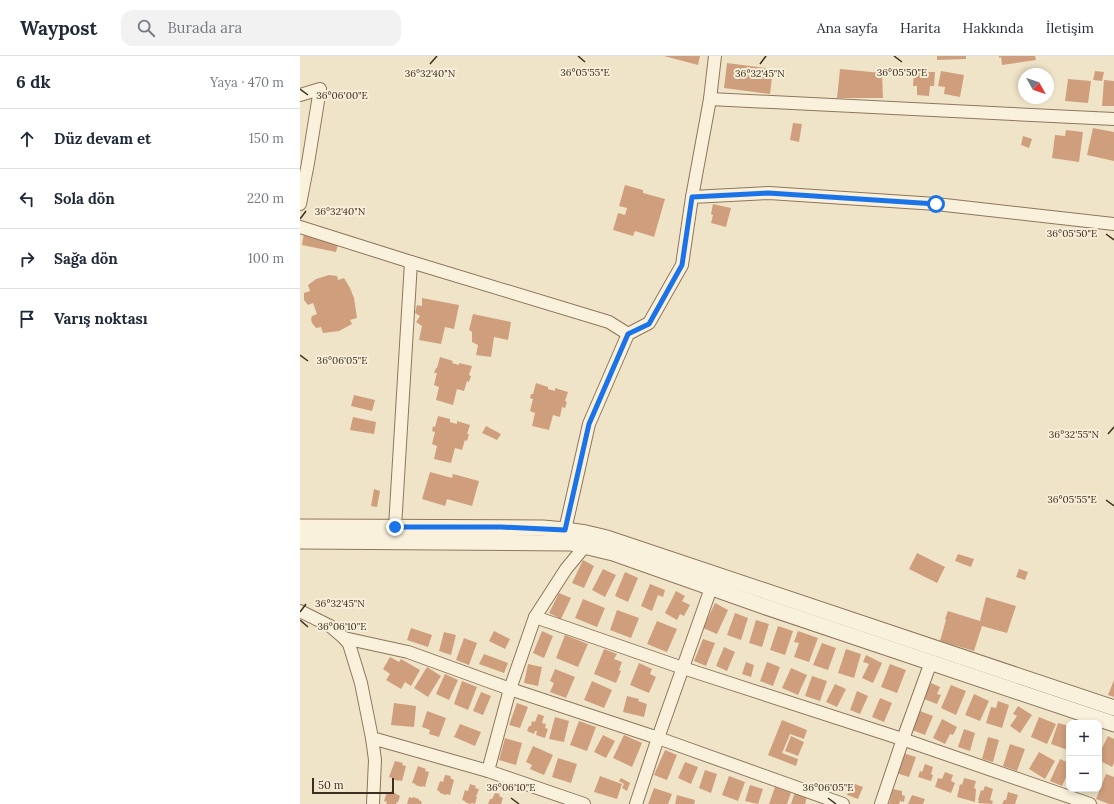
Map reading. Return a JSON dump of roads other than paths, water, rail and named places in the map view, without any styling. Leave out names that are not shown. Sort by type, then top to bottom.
[{"type":"street","points":[[565,530],[589,424],[628,334],[649,324],[682,265],[692,197],[710,99],[715,56]]},
{"type":"street","points":[[300,95],[320,88],[300,204]]},
{"type":"street","points":[[710,99],[1114,119]]},
{"type":"street","points":[[692,197],[768,193],[784,194],[936,204],[1114,224]]},
{"type":"street","points":[[300,227],[609,322],[628,334]]},
{"type":"street","points":[[395,527],[411,262]]},
{"type":"street","points":[[300,527],[501,527],[565,530],[586,533],[607,538],[1114,708]]},
{"type":"street","points":[[300,541],[571,543],[585,546],[613,553],[1114,724]]},
{"type":"street","points":[[488,771],[510,689],[535,617],[566,569],[585,546]]},
{"type":"street","points":[[636,804],[712,588]]},
{"type":"street","points":[[300,611],[330,626],[349,644],[361,683],[372,738],[375,760],[373,804]]},
{"type":"street","points":[[535,617],[684,668],[903,739],[1090,804]]},
{"type":"street","points":[[344,638],[408,652],[510,689],[658,738],[843,804]]},
{"type":"street","points":[[881,804],[931,662]]},
{"type":"street","points":[[372,738],[488,771],[584,804]]}]
